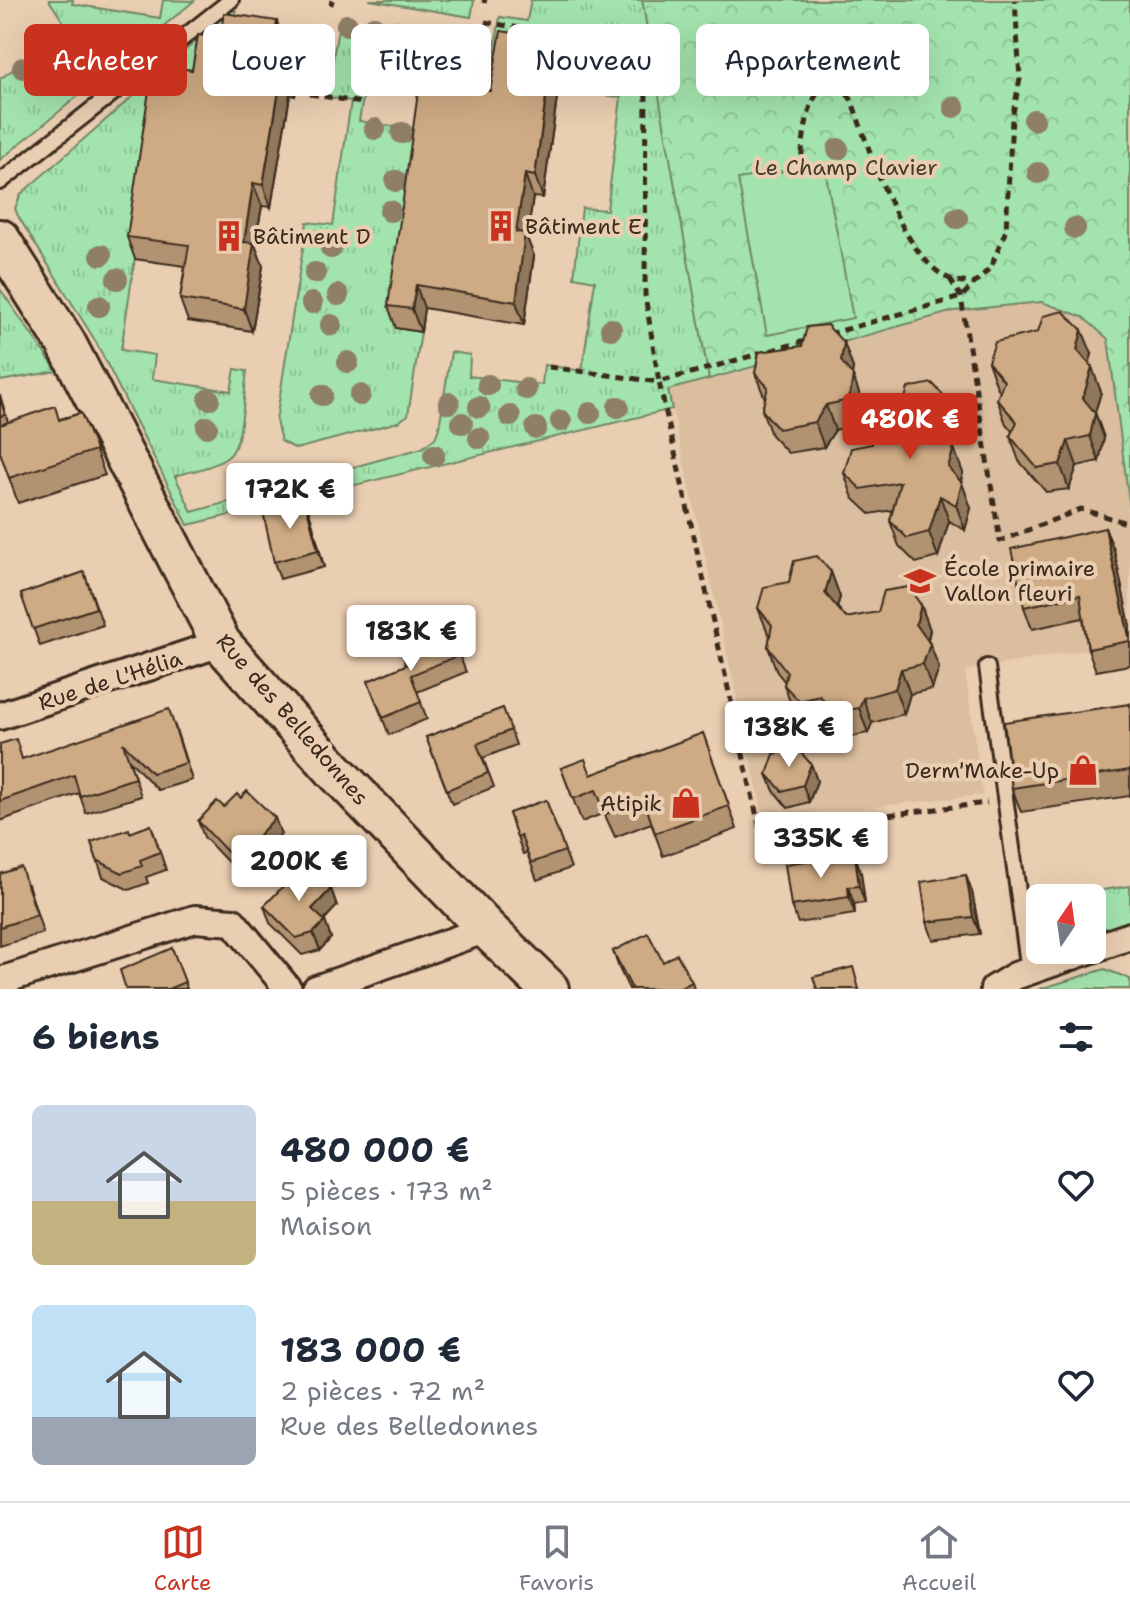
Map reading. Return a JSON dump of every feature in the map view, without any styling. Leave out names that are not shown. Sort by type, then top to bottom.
[{"type":"main road","name":"Rue des Belledonnes","points":[[0,239],[66,343],[221,643],[333,769],[549,989]]},
{"type":"street","name":"Rue de L'Hélia","points":[[0,716],[221,643]]},
{"type":"street","points":[[0,981],[195,919],[233,922],[288,989]]},
{"type":"street","points":[[316,989],[487,929]]},
{"type":"street","points":[[994,989],[1015,976],[1130,936]]},
{"type":"lane","points":[[0,182],[231,0]]},
{"type":"lane","points":[[987,667],[1029,971]]},
{"type":"path","points":[[549,367],[659,382],[961,297],[991,267],[1006,230],[1012,118],[1020,79],[1015,0]]},
{"type":"path","points":[[485,22],[618,45],[629,51],[646,72],[645,295],[659,382],[760,830],[1006,801]]},
{"type":"path","points":[[800,169],[815,94],[824,87],[833,86],[846,92],[894,211],[917,250],[950,279],[975,284]]},
{"type":"path","points":[[322,96],[362,103]]},
{"type":"path","points":[[950,279],[961,297],[1000,541],[1081,509],[1130,524]]},
{"type":"shaded area","name":"École primaire Vallon fleuri","points":[[1042,302],[1083,317],[1108,339],[1130,521],[1130,642],[965,671],[983,795],[764,818],[668,391],[954,311]]},
{"type":"green space","points":[[49,0],[73,0],[72,4],[160,18],[163,0],[194,1],[166,24],[65,24]]},
{"type":"green space","points":[[369,0],[474,0],[471,17]]},
{"type":"green space","points":[[531,0],[643,0],[647,24],[507,24],[507,63],[493,61],[500,17],[527,21]]},
{"type":"green space","name":"Le Champ Clavier","points":[[642,0],[1130,0],[1130,510],[1108,339],[1083,317],[1042,302],[954,311],[709,379],[659,96],[680,96],[680,24],[646,24]]},
{"type":"green space","points":[[230,11],[236,11],[234,24],[215,24]]},
{"type":"green space","points":[[341,22],[365,24],[351,24],[351,96],[363,96],[359,121],[414,130],[420,96],[430,96],[396,328],[421,332],[408,415],[398,422],[296,449],[281,441],[276,421],[307,222],[333,225],[351,101],[327,97],[335,96],[335,47]]},
{"type":"green space","points":[[203,35],[203,81],[187,84],[187,49]]},
{"type":"green space","points":[[24,61],[24,96],[78,96],[0,160],[0,79]]},
{"type":"green space","points":[[133,96],[160,96],[121,350],[155,355],[152,379],[231,391],[235,369],[247,371],[240,429],[234,450],[217,463],[175,476],[192,512],[422,448],[435,438],[439,428],[451,352],[470,355],[469,376],[542,385],[544,365],[582,371],[595,281],[574,277],[582,208],[607,210],[621,97],[610,96],[660,96],[709,379],[668,390],[672,409],[188,525],[96,342],[15,208],[21,194]]},
{"type":"green space","points":[[824,164],[853,318],[767,335],[738,179]]},
{"type":"green space","points":[[0,289],[57,371],[0,381]]},
{"type":"green space","points":[[1130,886],[1130,923],[1106,931],[1106,890]]},
{"type":"green space","points":[[1105,969],[1130,979],[1130,989],[1040,989]]},
{"type":"building","points":[[224,13],[277,21],[277,24],[222,24]]},
{"type":"building","points":[[501,31],[507,32],[507,96],[546,96],[535,176],[525,174],[516,232],[525,233],[516,302],[416,285],[412,309],[388,306],[418,96],[491,96]]},
{"type":"building","points":[[198,35],[203,36],[203,96],[278,96],[263,185],[253,183],[244,242],[254,243],[244,309],[180,299],[189,245],[127,237],[148,96],[187,96],[187,69],[192,70]]},
{"type":"building","points":[[1063,311],[1082,330],[1077,350],[1092,367],[1083,398],[1095,413],[1090,436],[1068,441],[1060,464],[1037,468],[1010,436],[1017,422],[997,399],[1004,381],[988,362],[995,342],[1038,332],[1043,316]]},
{"type":"building","points":[[827,325],[844,343],[841,361],[853,376],[849,400],[826,405],[815,422],[778,429],[762,410],[768,387],[755,373],[759,352],[802,346],[807,327]]},
{"type":"building","points":[[932,383],[948,400],[939,431],[954,448],[948,467],[962,483],[956,505],[940,496],[929,532],[907,538],[890,521],[900,482],[861,489],[844,473],[851,448],[872,444],[879,421],[899,419],[908,388]]},
{"type":"building","points":[[0,397],[5,415],[0,416]]},
{"type":"building","points":[[55,406],[59,420],[81,413],[96,450],[9,478],[0,452],[0,425]]},
{"type":"building","points":[[305,501],[318,550],[274,562],[263,512]]},
{"type":"building","points":[[1105,528],[1130,641],[1088,649],[1080,595],[1024,607],[1011,549]]},
{"type":"building","points":[[817,556],[831,572],[825,593],[846,618],[878,612],[884,591],[908,587],[921,605],[916,624],[930,644],[923,664],[901,669],[895,689],[863,698],[859,708],[835,713],[820,696],[799,701],[784,685],[787,672],[768,647],[772,625],[758,608],[764,587],[789,582],[794,561]]},
{"type":"building","points":[[84,572],[96,608],[33,629],[21,594]]},
{"type":"building","points":[[449,629],[460,655],[411,675],[421,702],[383,718],[368,681],[406,665],[400,649]]},
{"type":"building","points":[[1130,704],[1130,770],[1012,788],[1004,722]]},
{"type":"building","points":[[503,708],[511,730],[477,744],[488,773],[447,790],[426,737]]},
{"type":"building","points":[[169,709],[186,763],[152,773],[123,743],[135,778],[80,796],[74,775],[0,801],[0,744],[16,739],[22,759]]},
{"type":"building","points":[[703,733],[729,806],[655,833],[644,800],[606,814],[596,790],[573,799],[561,768],[585,759],[591,775]]},
{"type":"building","points":[[797,748],[811,764],[803,785],[782,791],[767,774],[774,754]]},
{"type":"building","points":[[247,791],[275,818],[235,860],[198,821],[217,801],[224,807],[237,794],[241,798]]},
{"type":"building","points":[[546,800],[565,851],[531,863],[509,813]]},
{"type":"building","points":[[151,825],[160,852],[140,860],[142,866],[122,873],[97,860],[91,842]]},
{"type":"building","points":[[855,856],[859,886],[848,887],[849,897],[791,906],[785,864],[819,859],[820,863]]},
{"type":"building","points":[[305,864],[331,889],[312,909],[325,921],[313,933],[296,938],[264,906]]},
{"type":"building","points":[[21,867],[37,915],[0,927],[0,874]]},
{"type":"building","points":[[966,875],[973,917],[927,922],[921,882]]},
{"type":"building","points":[[648,933],[663,962],[677,954],[692,982],[679,989],[632,989],[613,951]]},
{"type":"building","points":[[172,948],[185,982],[168,989],[126,989],[120,970]]},
{"type":"building","points":[[853,967],[859,989],[817,989],[813,977]]},
{"type":"place","name":"Bâtiment E","points":[[501,226]]},
{"type":"place","name":"Bâtiment D","points":[[229,236]]},
{"type":"place","name":"École primaire Vallon fleuri","points":[[920,581]]},
{"type":"place","name":"Derm'Make-Up","points":[[1083,770]]},
{"type":"place","name":"Atipik","points":[[686,803]]}]
